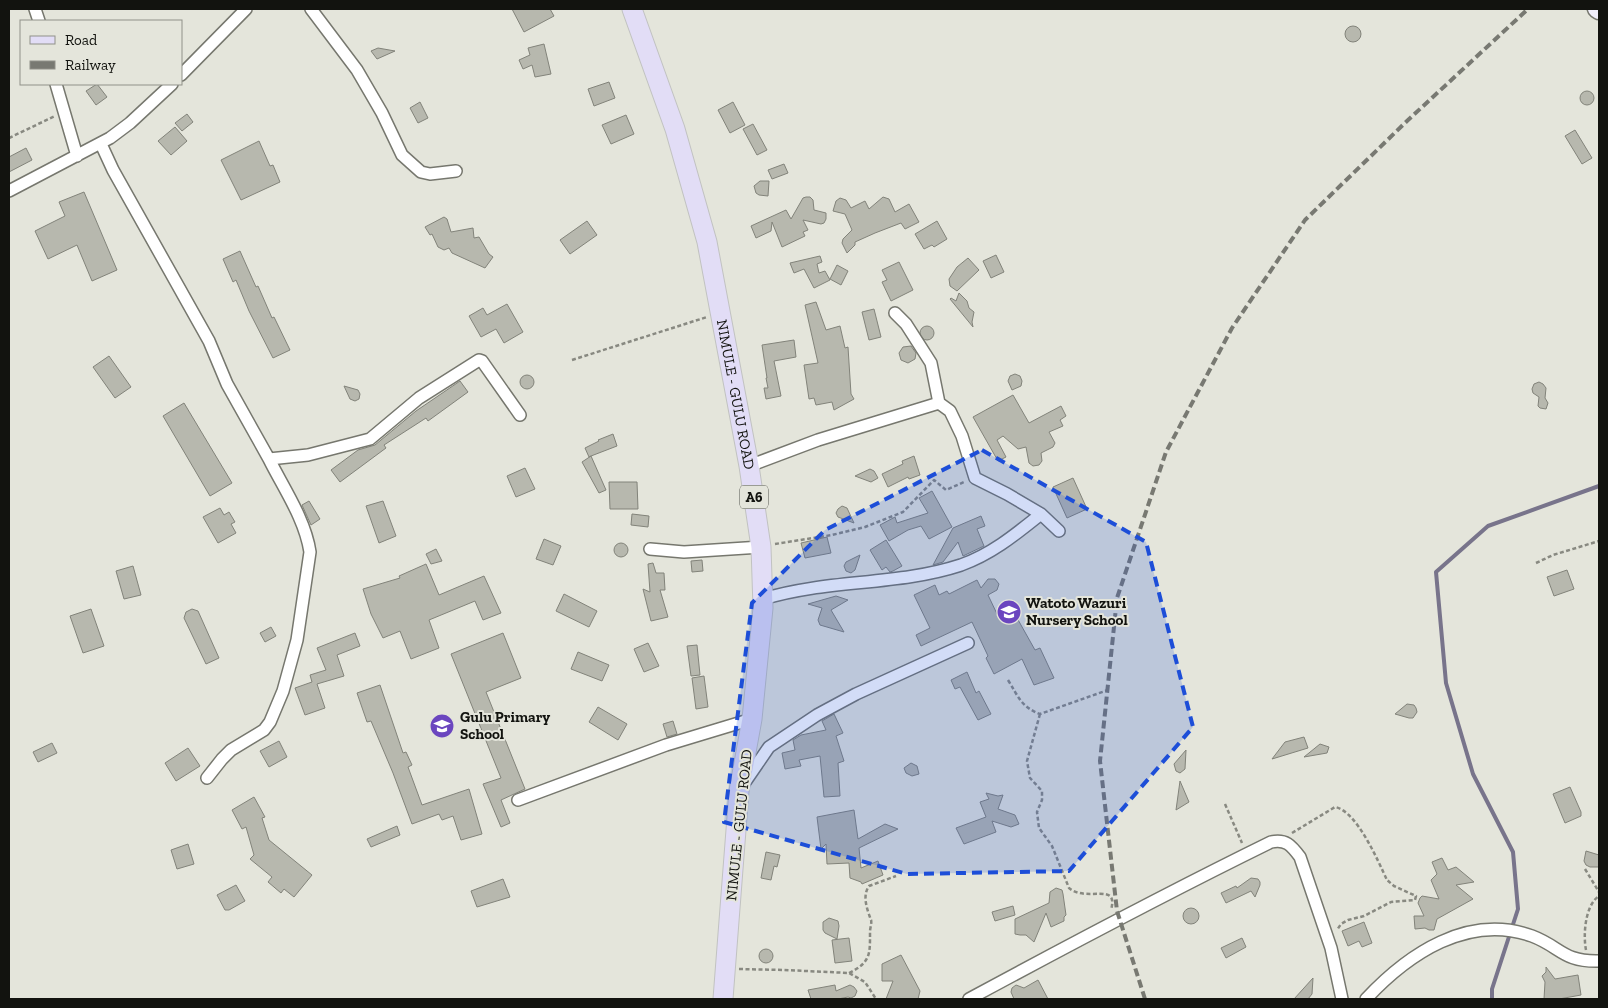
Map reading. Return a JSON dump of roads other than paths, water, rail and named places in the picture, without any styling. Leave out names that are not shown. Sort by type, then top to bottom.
[{"type":"main road","name":"NIMULE - GULU ROAD","points":[[632,9],[675,129],[707,242],[722,312],[761,547],[763,608],[752,719],[740,791],[723,999]]},
{"type":"street","points":[[182,74],[246,9]]},
{"type":"street","points":[[311,9],[357,70],[382,113],[402,155],[420,172],[430,174],[456,171]]},
{"type":"street","points":[[56,85],[77,156]]},
{"type":"street","points":[[9,191],[100,144],[130,123],[171,85]]},
{"type":"street","points":[[100,144],[209,341],[227,384],[270,459],[300,518],[310,552],[297,640],[283,691],[270,722],[264,730],[231,750],[207,778]]},
{"type":"street","points":[[895,312],[906,324],[931,363],[939,403],[950,411],[962,436],[974,478],[1007,494],[1041,514],[1059,532]]},
{"type":"street","points":[[270,459],[308,455],[370,439],[419,398],[465,371],[479,360],[482,361],[520,415]]},
{"type":"street","points":[[749,466],[818,440],[939,403]]},
{"type":"street","points":[[763,599],[781,593],[826,585],[909,578],[954,567],[1001,545],[1041,514]]},
{"type":"street","points":[[650,549],[684,552],[761,547]]},
{"type":"street","points":[[740,791],[759,759],[769,747],[817,715],[856,694],[968,643]]},
{"type":"street","points":[[518,800],[666,745],[752,719]]},
{"type":"street","points":[[969,999],[1058,950],[1271,842],[1280,840],[1288,843],[1300,857],[1330,948],[1342,999]]},
{"type":"street","points":[[1366,999],[1401,966],[1431,946],[1478,930],[1510,931],[1533,937],[1565,956],[1594,962]]},
{"type":"waterway","points":[[1492,999],[1492,989],[1518,909],[1513,852],[1473,774],[1446,683],[1436,572],[1488,526],[1599,486]]},
{"type":"railway","points":[[1145,999],[1117,911],[1100,761],[1117,598],[1166,452],[1232,328],[1305,220],[1407,121],[1528,9]]},
{"type":"place","name":"Watoto Wazuri Nursery School","points":[[1009,612]]},
{"type":"place","name":"Gulu Primary School","points":[[442,726]]}]
